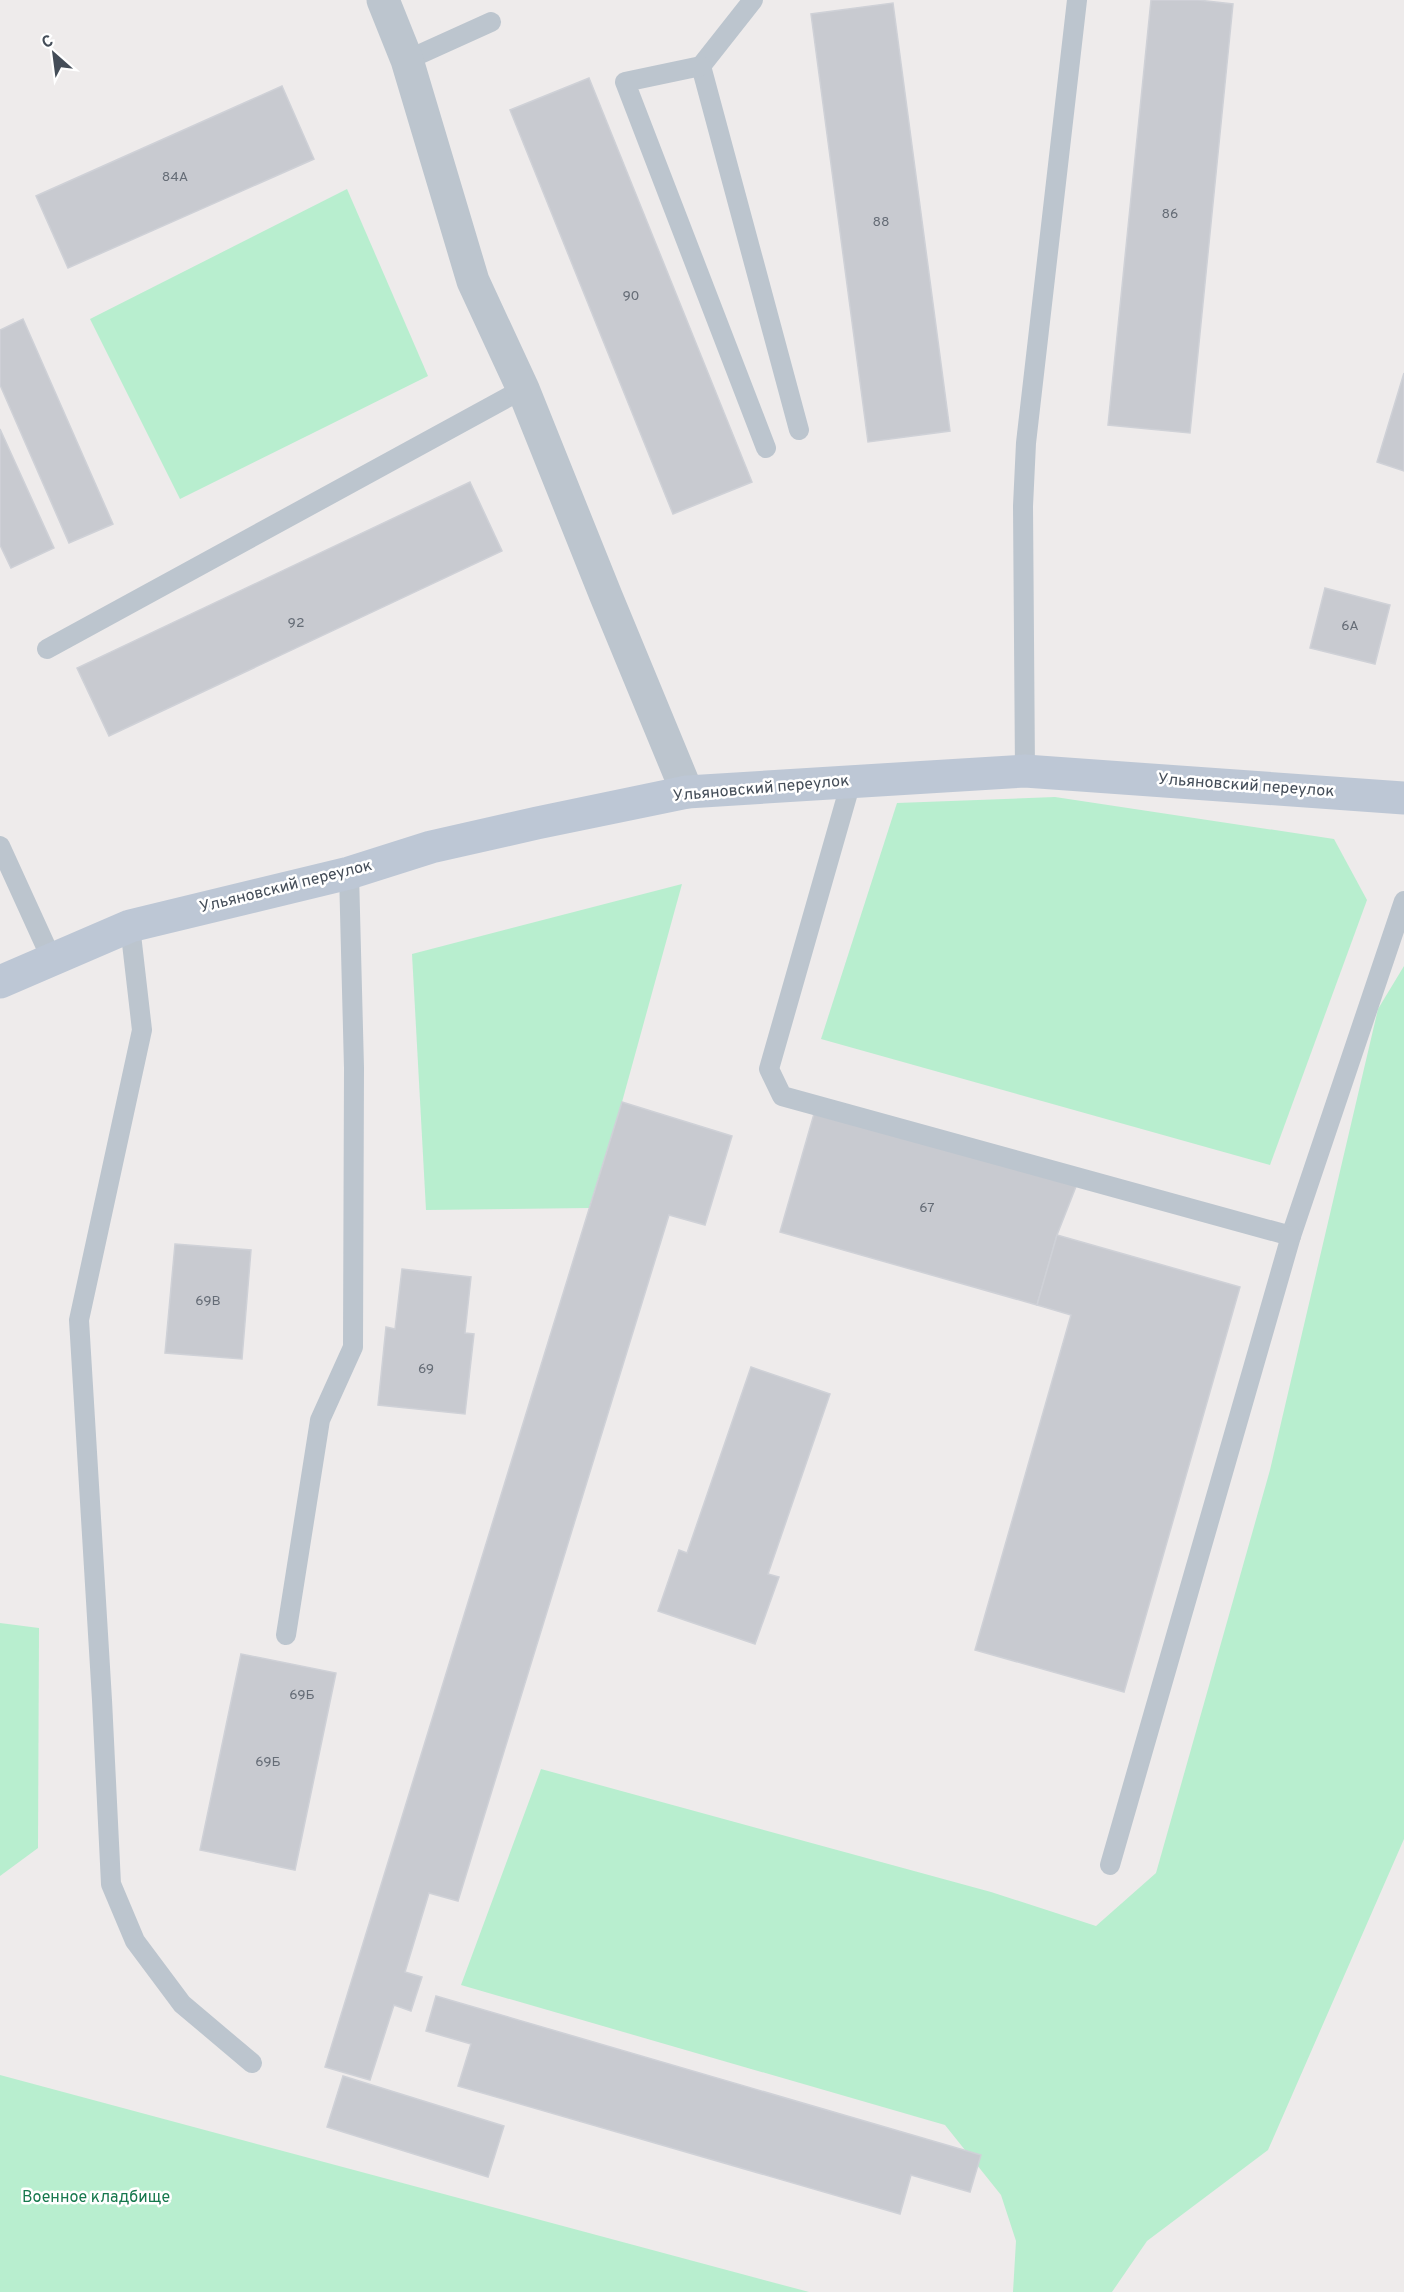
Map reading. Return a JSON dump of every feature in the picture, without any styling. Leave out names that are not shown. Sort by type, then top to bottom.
[{"type":"main road","name":"Ульяновский переулок","points":[[0,982],[130,926],[349,873],[431,847],[687,792],[1025,771],[1404,798]]},
{"type":"street","points":[[383,0],[407,60],[473,281],[523,389],[687,792]]},
{"type":"lane","points":[[753,0],[701,66],[625,82],[766,448]]},
{"type":"lane","points":[[1025,771],[1023,506],[1026,442],[1077,0]]},
{"type":"lane","points":[[407,60],[490,22]]},
{"type":"lane","points":[[701,66],[799,430]]},
{"type":"lane","points":[[47,649],[523,389]]},
{"type":"lane","points":[[851,782],[769,1069],[782,1096],[1291,1236]]},
{"type":"lane","points":[[0,846],[52,960]]},
{"type":"lane","points":[[286,1635],[320,1420],[353,1347],[354,1068],[349,873]]},
{"type":"lane","points":[[1110,1865],[1291,1236],[1404,901]]},
{"type":"lane","points":[[130,926],[142,1029],[79,1320],[111,1884],[135,1941],[182,2004],[252,2062]]},
{"type":"green space","points":[[347,189],[428,376],[180,499],[90,319]]},
{"type":"green space","points":[[1055,797],[1334,839],[1367,900],[1270,1165],[821,1039],[897,803]]},
{"type":"green space","points":[[682,884],[622,1102],[589,1208],[426,1210],[412,954]]},
{"type":"green space","points":[[1404,966],[1404,1839],[1268,2150],[1147,2241],[1112,2292],[1013,2292],[1016,2241],[1001,2195],[945,2125],[461,1985],[541,1769],[991,1892],[1096,1926],[1156,1873],[1270,1470],[1378,1009]]},
{"type":"green space","points":[[0,1623],[39,1628],[38,1848],[0,1876]]},
{"type":"green space","name":"Военное кладбище","points":[[0,2075],[809,2292],[0,2292]]},
{"type":"building","points":[[1151,0],[1198,0],[1233,4],[1190,433],[1108,425]]},
{"type":"building","points":[[893,3],[950,431],[868,442],[811,14]]},
{"type":"building","points":[[589,78],[752,482],[673,514],[510,110]]},
{"type":"building","points":[[282,86],[314,159],[68,268],[36,196]]},
{"type":"building","points":[[23,319],[113,524],[69,543],[0,385],[0,330]]},
{"type":"building","points":[[1404,373],[1404,471],[1377,462]]},
{"type":"building","points":[[0,429],[54,548],[11,568],[0,545]]},
{"type":"building","points":[[470,482],[502,551],[109,736],[77,668]]},
{"type":"building","points":[[1325,588],[1390,605],[1375,664],[1310,648]]},
{"type":"building","points":[[622,1102],[732,1136],[705,1225],[669,1215],[458,1901],[429,1893],[405,1972],[422,1977],[411,2011],[394,2005],[370,2080],[325,2067]]},
{"type":"building","points":[[814,1114],[1077,1184],[1057,1235],[1037,1305],[780,1232]]},
{"type":"building","points":[[1057,1235],[1240,1287],[1124,1692],[975,1650],[1071,1315],[1037,1305]]},
{"type":"building","points":[[175,1244],[251,1250],[242,1359],[165,1353]]},
{"type":"building","points":[[402,1269],[471,1277],[465,1333],[474,1334],[465,1414],[378,1405],[386,1327],[395,1329]]},
{"type":"building","points":[[751,1367],[830,1394],[768,1574],[779,1577],[755,1644],[658,1611],[679,1550],[687,1553]]},
{"type":"building","points":[[241,1654],[336,1673],[295,1870],[200,1850]]},
{"type":"building","points":[[436,1996],[981,2155],[970,2192],[911,2175],[900,2214],[458,2086],[471,2044],[426,2031]]},
{"type":"building","points":[[343,2076],[504,2126],[488,2177],[327,2127]]}]
